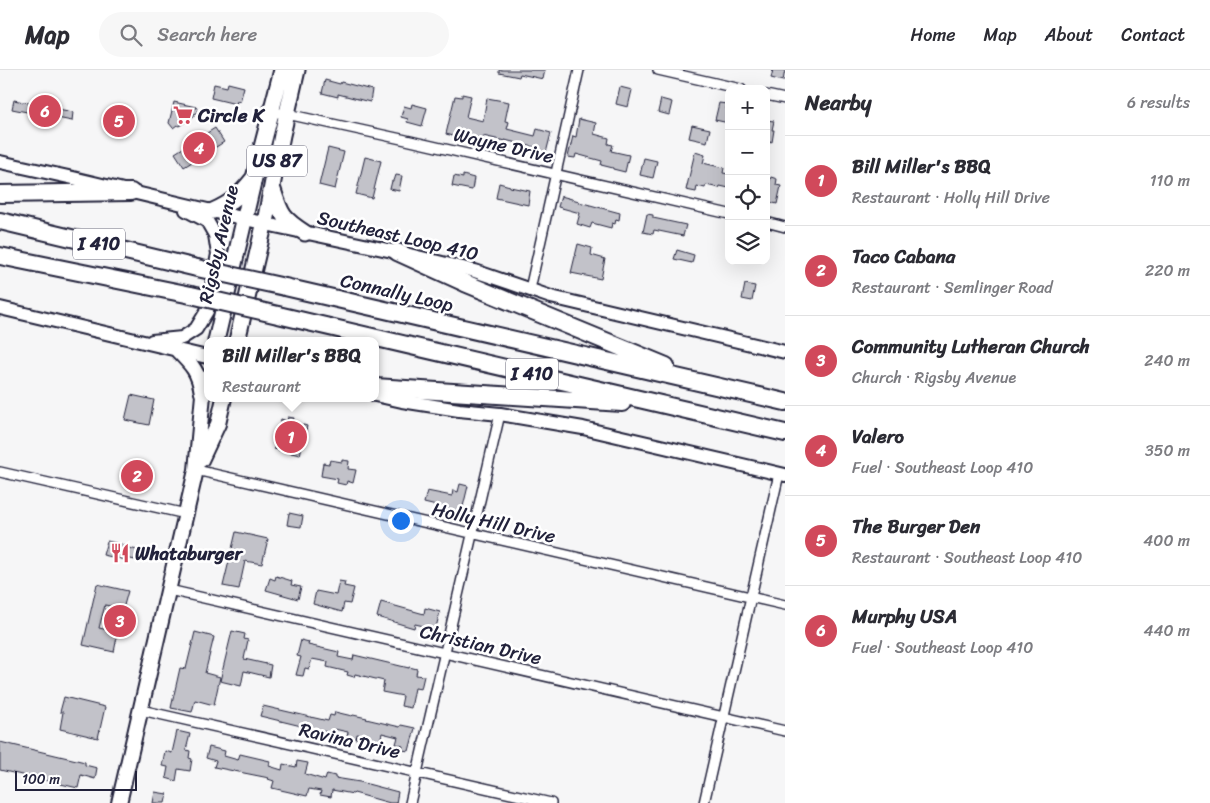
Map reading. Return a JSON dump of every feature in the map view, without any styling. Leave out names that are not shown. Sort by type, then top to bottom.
[{"type":"highway","name":"Rigsby Avenue","points":[[217,337],[254,178],[282,70]]},
{"type":"highway","name":"US 87","points":[[238,337],[298,70]]},
{"type":"highway","points":[[213,211],[235,199],[254,178]]},
{"type":"highway","points":[[272,189],[280,211],[285,218],[305,233]]},
{"type":"highway","points":[[0,194],[131,192]]},
{"type":"highway","name":"Connally Loop","points":[[0,221],[197,268],[785,402]]},
{"type":"highway","points":[[397,252],[710,384]]},
{"type":"highway","name":"I 410","points":[[0,256],[191,295],[376,337]]},
{"type":"highway","name":"I 410","points":[[379,338],[785,434]]},
{"type":"highway","points":[[379,387],[670,406]]},
{"type":"main road","name":"Southeast Loop 410","points":[[0,162],[264,224],[397,252],[475,271],[551,297],[785,352]]},
{"type":"main road","points":[[142,342],[182,338],[196,329],[207,311],[218,254],[215,234],[207,221],[173,203]]},
{"type":"main road","points":[[0,308],[204,357]]},
{"type":"main road","points":[[178,351],[194,369],[200,380],[203,395]]},
{"type":"main road","points":[[120,803],[196,470],[204,391]]},
{"type":"main road","points":[[379,396],[459,410],[500,414],[583,428],[782,474]]},
{"type":"main road","points":[[196,470],[218,424],[224,402]]},
{"type":"street","points":[[530,289],[579,70]]},
{"type":"street","points":[[658,70],[725,85]]},
{"type":"street","points":[[770,95],[785,99]]},
{"type":"street","name":"Wayne Drive","points":[[271,112],[287,114],[725,213]]},
{"type":"street","points":[[770,223],[785,227]]},
{"type":"street","points":[[410,803],[500,414]]},
{"type":"street","name":"Holly Hill Drive","points":[[196,470],[785,605]]},
{"type":"street","points":[[0,472],[186,514]]},
{"type":"street","points":[[704,803],[782,474]]},
{"type":"street","name":"Christian Drive","points":[[169,590],[785,730]]},
{"type":"street","name":"Ravina Drive","points":[[141,710],[551,803]]},
{"type":"building","points":[[499,70],[545,70],[543,79],[520,74],[519,77],[499,73]]},
{"type":"building","points":[[773,70],[785,70],[783,81],[771,78]]},
{"type":"building","points":[[325,80],[372,90],[370,102],[338,94],[338,97],[322,93]]},
{"type":"building","points":[[228,83],[244,87],[240,102],[237,101],[236,104],[211,98],[214,84],[227,87]]},
{"type":"building","points":[[620,87],[632,90],[628,107],[616,104]]},
{"type":"building","points":[[462,94],[471,96],[466,117],[483,121],[487,98],[509,102],[505,121],[509,122],[507,129],[535,136],[537,129],[551,133],[546,153],[538,152],[539,148],[525,145],[524,148],[517,146],[517,143],[505,140],[483,136],[483,139],[462,134],[461,138],[446,134],[455,96],[462,97]]},
{"type":"building","points":[[661,99],[672,102],[669,115],[658,112]]},
{"type":"building","points":[[14,100],[73,112],[72,121],[12,109]]},
{"type":"building","name":"Circle K","points":[[174,102],[196,107],[199,112],[173,128],[169,123]]},
{"type":"building","points":[[719,103],[725,104],[725,122],[715,120]]},
{"type":"building","points":[[412,104],[427,108],[422,126],[407,122],[408,119],[401,117],[404,106],[411,108]]},
{"type":"building","points":[[109,110],[132,115],[128,132],[106,126]]},
{"type":"building","points":[[579,119],[596,123],[594,134],[609,138],[608,144],[613,145],[611,151],[629,155],[625,172],[601,165],[602,161],[576,154],[575,158],[568,157],[573,136],[576,137]]},
{"type":"building","points":[[770,120],[774,121],[772,142],[770,141]]},
{"type":"building","points":[[692,125],[710,129],[707,142],[689,138]]},
{"type":"building","points":[[215,128],[224,142],[184,167],[175,153]]},
{"type":"building","points":[[328,148],[344,152],[335,189],[319,185]]},
{"type":"building","points":[[695,152],[705,155],[703,163],[724,168],[725,187],[720,186],[719,188],[706,185],[705,188],[697,186],[696,192],[686,190]]},
{"type":"building","points":[[365,157],[381,161],[372,198],[356,194]]},
{"type":"building","points":[[644,158],[657,161],[653,178],[640,175]]},
{"type":"building","points":[[396,175],[402,176],[399,191],[390,189]]},
{"type":"building","points":[[463,175],[474,178],[472,190],[452,186],[454,176],[463,178]]},
{"type":"building","points":[[771,177],[777,179],[776,185],[781,186],[777,204],[770,202]]},
{"type":"building","points":[[499,183],[530,191],[528,205],[496,198]]},
{"type":"building","points":[[561,196],[620,213],[619,220],[616,219],[615,224],[612,223],[611,228],[592,223],[590,228],[577,224],[580,213],[558,207]]},
{"type":"building","points":[[647,214],[653,215],[653,218],[686,225],[683,236],[654,230],[653,234],[643,232]]},
{"type":"building","points":[[578,244],[592,248],[591,255],[605,259],[601,279],[571,273]]},
{"type":"building","points":[[677,250],[694,255],[692,263],[674,259]]},
{"type":"building","points":[[745,284],[755,286],[752,301],[742,299]]},
{"type":"building","points":[[131,395],[154,400],[149,425],[125,420]]},
{"type":"building","points":[[288,417],[294,418],[293,422],[307,426],[300,455],[274,449],[281,419],[287,421]]},
{"type":"building","points":[[330,460],[349,461],[348,469],[356,470],[353,483],[347,481],[346,485],[337,483],[338,479],[321,476],[323,463],[329,464]]},
{"type":"building","points":[[126,464],[149,469],[152,478],[146,484],[123,479]]},
{"type":"building","points":[[460,484],[468,486],[461,515],[448,512],[449,509],[424,503],[427,491],[452,496],[453,490],[458,492]]},
{"type":"building","points":[[289,513],[303,516],[301,527],[287,525]]},
{"type":"building","points":[[236,532],[268,539],[262,564],[245,561],[239,589],[223,586]]},
{"type":"building","name":"Whataburger","points":[[107,541],[137,550],[135,560],[103,555]]},
{"type":"building","points":[[276,576],[292,581],[291,585],[301,587],[298,599],[266,590],[270,578],[275,580]]},
{"type":"building","points":[[339,581],[345,582],[344,586],[354,588],[350,604],[344,603],[342,612],[313,604],[316,591],[336,595]]},
{"type":"building","points":[[97,584],[128,591],[123,609],[105,605],[99,628],[118,632],[114,652],[83,645]]},
{"type":"building","points":[[381,602],[424,614],[425,608],[440,612],[434,635],[426,633],[428,627],[415,624],[414,628],[377,617]]},
{"type":"building","points":[[232,631],[245,634],[244,639],[248,640],[244,659],[271,665],[269,677],[244,671],[241,686],[220,681]]},
{"type":"building","points":[[195,632],[214,637],[205,673],[220,677],[214,705],[195,700],[192,712],[171,708],[180,668],[186,669]]},
{"type":"building","points":[[301,640],[309,642],[308,645],[339,652],[338,657],[353,660],[354,655],[417,669],[416,675],[424,676],[421,689],[415,688],[411,708],[401,706],[403,696],[382,692],[384,681],[355,674],[354,677],[347,675],[348,672],[327,667],[328,662],[312,659],[309,669],[305,668],[303,676],[296,675],[301,657],[297,656]]},
{"type":"building","points":[[64,697],[105,707],[98,738],[60,729],[63,712],[60,712]]},
{"type":"building","points":[[263,706],[328,721],[330,715],[334,716],[335,712],[400,727],[401,725],[415,728],[409,751],[402,750],[403,746],[396,744],[398,737],[382,733],[379,745],[369,742],[370,737],[357,734],[356,739],[347,737],[348,732],[334,729],[332,741],[324,739],[326,732],[260,716]]},
{"type":"building","points":[[177,731],[190,734],[186,750],[190,751],[189,758],[192,759],[190,771],[178,769],[176,781],[166,778],[168,767],[162,766],[165,751],[172,753]]},
{"type":"building","points":[[0,742],[85,762],[85,765],[97,768],[95,779],[81,775],[78,788],[0,770]]},
{"type":"building","points":[[209,747],[225,751],[224,756],[238,760],[240,754],[270,761],[269,766],[282,770],[283,764],[296,767],[297,761],[308,763],[305,774],[325,780],[327,774],[335,776],[335,778],[360,782],[398,792],[396,803],[332,790],[331,797],[320,795],[321,791],[309,789],[307,796],[272,788],[274,781],[269,778],[214,767],[216,761],[206,758]]},
{"type":"building","points":[[155,792],[167,794],[165,803],[153,803]]},
{"type":"place","name":"Murphy USA","points":[[45,111]]},
{"type":"place","name":"Circle K","points":[[183,115]]},
{"type":"place","name":"The Burger Den","points":[[119,121]]},
{"type":"place","name":"Valero","points":[[199,148]]},
{"type":"place","name":"Bill Miller's BBQ","points":[[291,437]]},
{"type":"place","name":"Taco Cabana","points":[[137,476]]},
{"type":"place","name":"Whataburger","points":[[120,553]]},
{"type":"place","name":"Community Lutheran Church","points":[[120,621]]}]
